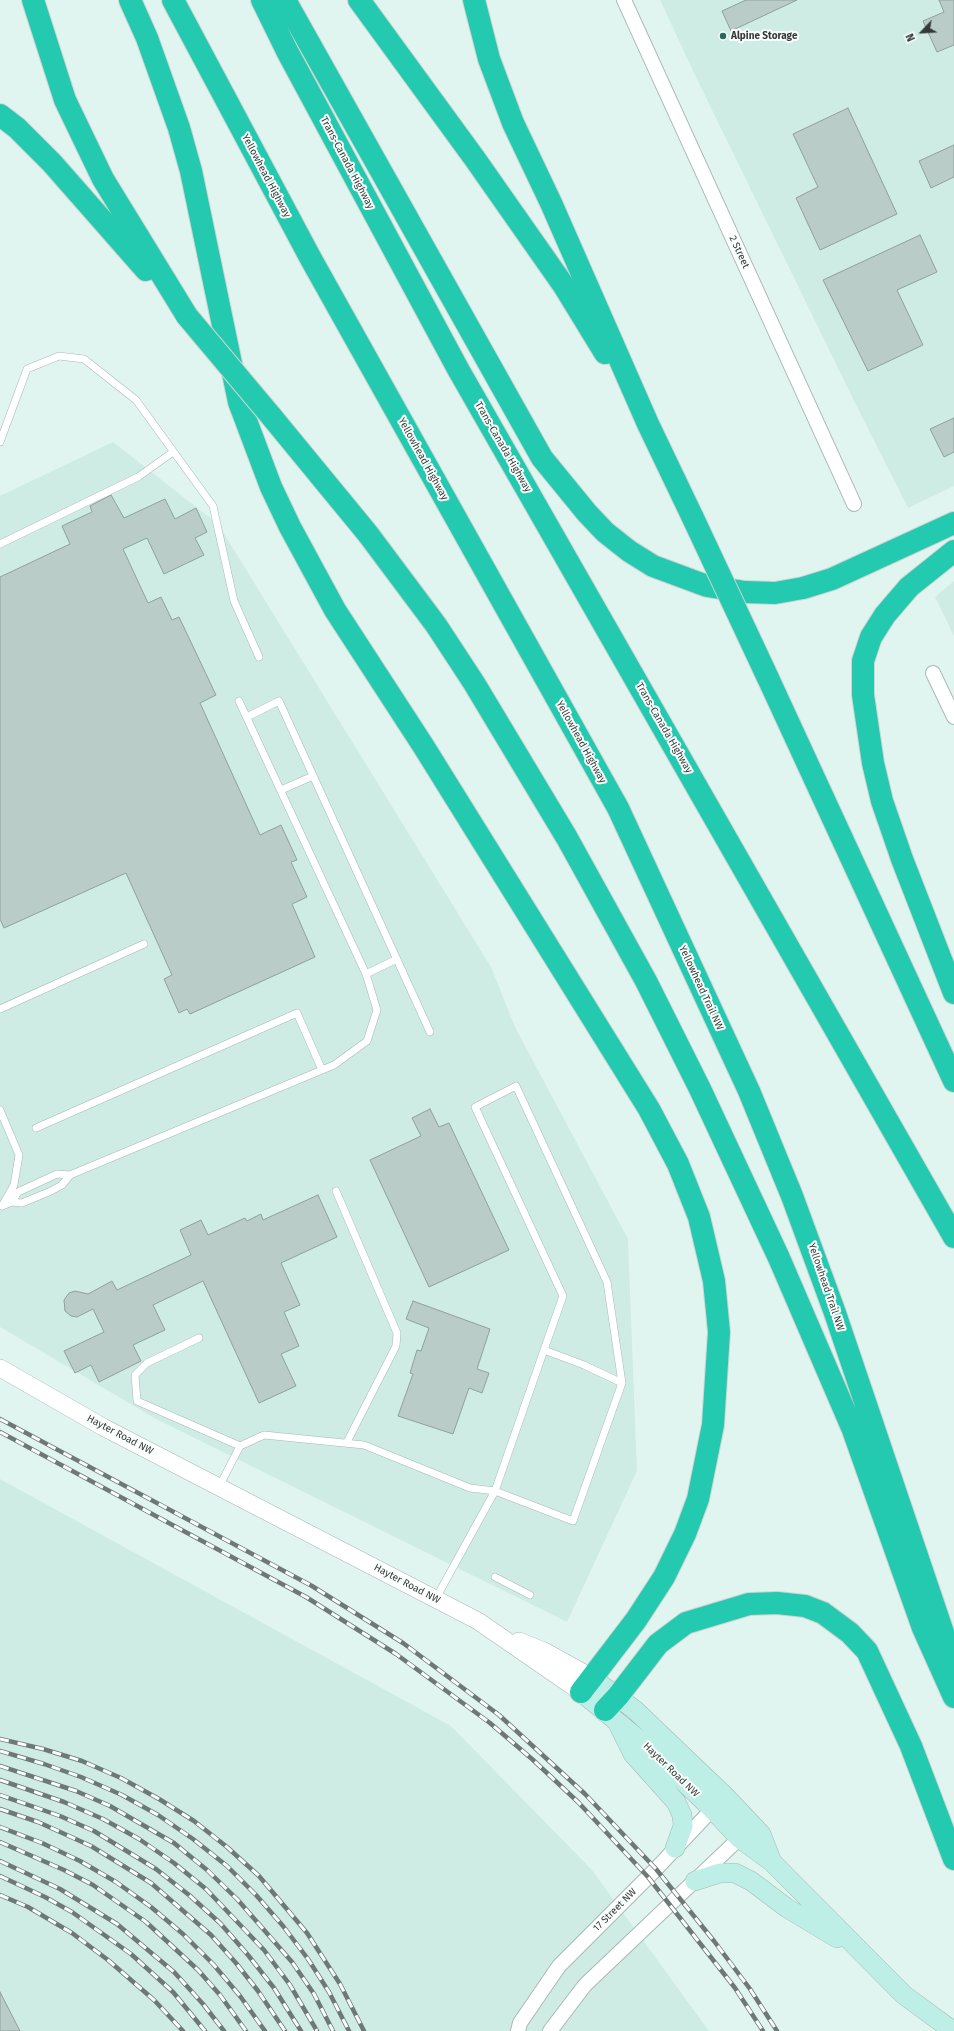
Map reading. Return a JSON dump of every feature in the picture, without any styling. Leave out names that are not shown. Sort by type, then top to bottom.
[{"type":"highway","points":[[33,0],[65,100],[103,179],[187,316]]},
{"type":"highway","points":[[130,0],[147,38],[179,128],[191,171],[239,402],[271,487],[290,527],[335,610],[424,747],[649,1109],[678,1164],[699,1217],[714,1281],[719,1332],[713,1425],[698,1498],[685,1534],[664,1577],[636,1620],[586,1685]]},
{"type":"highway","name":"Yellowhead Highway","points":[[173,0],[311,259],[618,808],[669,920]]},
{"type":"highway","name":"Trans-Canada Highway","points":[[262,0],[287,51],[458,369],[756,888],[954,1237]]},
{"type":"highway","points":[[285,0],[542,458],[587,513],[617,541],[653,566],[707,586],[745,592],[775,593],[803,588],[832,579],[954,523]]},
{"type":"highway","points":[[359,0],[475,159],[564,286],[648,424]]},
{"type":"highway","points":[[474,0],[490,59],[513,123],[551,203],[648,424],[768,678],[954,1081]]},
{"type":"highway","points":[[0,115],[17,128],[52,163],[187,316],[368,534],[436,625],[466,670],[523,763],[567,838],[646,981],[700,1089],[779,1258],[852,1430],[923,1628],[954,1697]]},
{"type":"highway","points":[[954,551],[909,587],[885,615],[871,637],[863,661],[862,695],[872,763],[882,801],[910,881],[954,993]]},
{"type":"highway","name":"Yellowhead Trail NW","points":[[669,920],[749,1091],[813,1251],[954,1665]]},
{"type":"highway","points":[[613,1709],[658,1644],[686,1623],[748,1604],[777,1603],[805,1606],[823,1613],[850,1633],[866,1651],[911,1746],[954,1859]]},
{"type":"main road","points":[[586,1685],[718,1803],[754,1826],[761,1834],[772,1862]]},
{"type":"main road","points":[[613,1709],[633,1754],[672,1798],[682,1815],[683,1826],[675,1848]]},
{"type":"main road","points":[[718,1803],[739,1838],[772,1862],[904,1995],[953,2031]]},
{"type":"main road","points":[[695,1881],[720,1873],[735,1873],[751,1881],[787,1908],[862,1953]]},
{"type":"street","name":"2 Street","points":[[624,0],[854,504]]},
{"type":"street","points":[[933,672],[954,717]]},
{"type":"street","name":"Hayter Road NW","points":[[0,1368],[103,1427],[493,1631],[544,1651],[586,1685]]},
{"type":"street","name":"17 Street NW","points":[[518,2031],[520,2023],[559,1966],[656,1869],[718,1803]]},
{"type":"street","points":[[550,2031],[586,1985],[739,1838],[754,1826]]},
{"type":"lane","points":[[0,442],[27,369],[59,356],[84,359],[136,400],[214,506],[234,601],[259,657]]},
{"type":"lane","points":[[0,544],[138,478],[173,452]]},
{"type":"lane","points":[[1,1207],[12,1202],[18,1192],[57,1174],[70,1175],[334,1065],[367,1041],[377,1010],[366,974],[239,701]]},
{"type":"lane","points":[[247,717],[279,701],[430,1032]]},
{"type":"lane","points":[[281,790],[313,776]]},
{"type":"lane","points":[[0,1008],[144,944]]},
{"type":"lane","points":[[366,974],[397,959]]},
{"type":"lane","points":[[36,1128],[297,1014],[322,1070]]},
{"type":"lane","points":[[219,1487],[240,1446],[264,1435],[347,1442],[364,1445],[470,1488],[495,1491],[573,1521],[622,1383],[607,1282],[516,1086],[475,1106],[563,1296],[495,1491],[435,1600]]},
{"type":"lane","points":[[0,1110],[18,1155],[14,1185],[1,1207]]},
{"type":"lane","points":[[12,1202],[22,1204],[62,1185],[70,1175]]},
{"type":"lane","points":[[336,1191],[397,1333],[396,1346],[347,1442]]},
{"type":"lane","points":[[199,1338],[147,1363],[135,1374],[137,1401],[240,1446]]},
{"type":"lane","points":[[544,1350],[584,1365],[622,1383]]},
{"type":"lane","points":[[495,1577],[530,1596]]},
{"type":"shaded area","points":[[660,0],[954,0],[954,486],[908,508],[855,403],[693,71]]},
{"type":"shaded area","points":[[113,442],[218,524],[491,967],[515,1027],[628,1239],[637,1471],[567,1622],[156,1419],[0,1327],[0,496]]},
{"type":"shaded area","points":[[954,581],[954,636],[935,597]]},
{"type":"shaded area","points":[[0,1479],[451,1726],[592,1870],[709,2031],[0,2031]]},
{"type":"building","points":[[746,0],[797,0],[731,31],[722,11]]},
{"type":"building","points":[[939,0],[954,0],[954,45],[937,52],[923,21],[944,12]]},
{"type":"building","points":[[848,108],[897,214],[820,250],[796,198],[818,187],[793,134]]},
{"type":"building","points":[[954,145],[954,177],[931,188],[919,161]]},
{"type":"building","points":[[920,235],[937,272],[897,290],[923,345],[868,371],[823,280]]},
{"type":"building","points":[[954,418],[954,452],[944,457],[930,429]]},
{"type":"building","points":[[111,495],[124,518],[165,499],[175,519],[196,508],[207,532],[195,538],[204,555],[164,574],[147,538],[123,549],[148,603],[161,597],[172,620],[179,617],[216,695],[200,703],[260,835],[281,825],[297,860],[291,862],[307,897],[292,904],[315,957],[190,1014],[187,1009],[179,1013],[164,979],[172,975],[126,873],[4,928],[0,919],[0,577],[70,544],[62,526],[92,512],[90,506]]},
{"type":"building","points":[[430,1109],[439,1127],[449,1123],[509,1250],[429,1287],[370,1160],[421,1136],[412,1118]]},
{"type":"building","points":[[318,1195],[337,1237],[281,1263],[300,1305],[284,1312],[299,1346],[281,1354],[296,1386],[259,1403],[203,1281],[153,1305],[165,1330],[133,1345],[141,1361],[99,1382],[91,1365],[75,1373],[64,1351],[104,1332],[93,1309],[77,1317],[71,1316],[65,1311],[64,1300],[69,1293],[75,1291],[88,1294],[112,1281],[117,1290],[191,1255],[180,1230],[201,1220],[208,1235],[245,1218],[247,1221],[261,1214],[263,1220]]},
{"type":"building","points":[[413,1301],[490,1329],[477,1369],[489,1373],[482,1393],[469,1388],[453,1434],[398,1416],[413,1374],[410,1373],[417,1350],[421,1351],[429,1328],[406,1319]]},
{"type":"building","points":[[0,1992],[20,2031],[0,2031]]},
{"type":"railway","points":[[0,1419],[312,1586],[403,1643],[499,1715],[585,1794],[656,1869],[714,1941],[750,1989],[777,2031]]},
{"type":"railway","points":[[0,1432],[306,1597],[396,1654],[490,1723],[532,1759],[578,1802],[648,1877],[735,1988],[763,2031]]},
{"type":"railway","points":[[0,1739],[43,1749],[82,1761],[121,1778],[194,1821],[227,1847],[259,1876],[307,1933],[340,1984],[364,2031]]},
{"type":"railway","points":[[0,1751],[81,1777],[122,1795],[158,1815],[193,1839],[227,1866],[256,1895],[283,1926],[308,1959],[329,1992],[349,2031]]},
{"type":"railway","points":[[0,1766],[76,1791],[110,1806],[174,1843],[207,1870],[237,1899],[292,1962],[314,1994],[333,2031]]},
{"type":"railway","points":[[0,1780],[64,1802],[103,1819],[139,1839],[174,1863],[206,1889],[264,1950],[290,1985],[317,2031]]},
{"type":"railway","points":[[0,1795],[60,1816],[94,1831],[156,1869],[189,1895],[220,1923],[274,1988],[301,2031]]},
{"type":"railway","points":[[0,1809],[38,1822],[91,1846],[151,1883],[211,1935],[258,1991],[285,2031]]},
{"type":"railway","points":[[0,1827],[42,1843],[80,1861],[116,1882],[151,1907],[183,1934],[213,1964],[240,1996],[265,2031]]},
{"type":"railway","points":[[0,1842],[64,1870],[93,1885],[146,1922],[198,1970],[220,1995],[246,2031]]},
{"type":"railway","points":[[0,1861],[60,1889],[117,1924],[174,1972],[203,2004],[224,2031]]},
{"type":"railway","points":[[0,1876],[45,1897],[72,1912],[131,1954],[173,1992],[205,2031]]},
{"type":"railway","points":[[0,1895],[28,1907],[72,1933],[108,1960],[154,2000],[183,2031]]},
{"type":"place","name":"Alpine Storage","points":[[723,36]]}]
